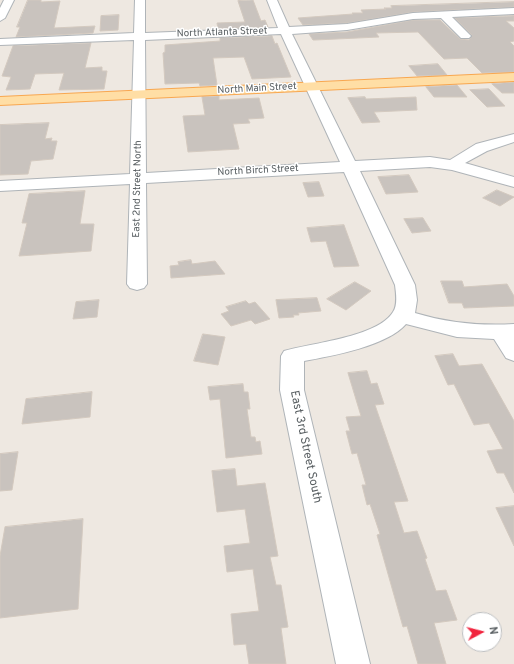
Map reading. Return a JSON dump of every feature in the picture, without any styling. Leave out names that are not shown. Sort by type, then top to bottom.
[{"type":"main road","name":"North Main Street","points":[[0,101],[514,77]]},
{"type":"street","points":[[0,18],[9,0]]},
{"type":"street","name":"East 2nd Street North","points":[[137,284],[140,0]]},
{"type":"street","points":[[272,0],[284,31],[312,86],[405,285],[407,296],[406,306],[402,316],[445,328],[466,331],[508,331],[514,353]]},
{"type":"street","name":"North Atlanta Street","points":[[0,42],[284,31],[346,27],[399,18],[443,14],[514,11]]},
{"type":"street","points":[[443,14],[465,36]]},
{"type":"street","points":[[453,165],[476,150],[490,144],[514,138]]},
{"type":"street","name":"North Birch Street","points":[[0,186],[430,162],[453,165],[514,182]]},
{"type":"street","name":"East 3rd Street South","points":[[353,664],[292,390],[292,356],[325,350],[356,341],[390,328],[402,316]]},
{"type":"building","points":[[28,0],[41,0],[41,2],[60,1],[54,28],[95,26],[93,33],[16,37],[20,27],[17,27]]},
{"type":"building","points":[[253,0],[261,21],[265,20],[268,27],[218,29],[217,23],[245,22],[238,1]]},
{"type":"building","points":[[514,2],[514,7],[413,12],[347,23],[303,25],[298,18],[363,13],[361,10],[386,9],[384,8],[392,8],[391,6]]},
{"type":"building","points":[[119,15],[118,30],[100,31],[101,16]]},
{"type":"building","points":[[514,16],[514,21],[506,21],[514,28],[514,41],[510,42],[514,46],[514,72],[482,73],[467,58],[444,59],[418,32],[376,33],[379,37],[315,40],[313,40],[309,34],[347,32],[413,20],[440,20],[460,39],[469,40],[472,35],[455,18]]},
{"type":"building","points":[[272,36],[275,44],[277,43],[291,77],[252,79],[244,57],[213,58],[217,85],[200,86],[199,83],[165,84],[163,53],[165,52],[165,45],[220,41],[220,38]]},
{"type":"building","points":[[91,43],[85,68],[102,67],[102,71],[107,71],[104,89],[59,90],[64,73],[35,74],[30,89],[6,90],[11,77],[2,76],[13,46]]},
{"type":"building","points":[[438,64],[447,75],[417,76],[409,66]]},
{"type":"building","points":[[514,82],[514,93],[502,93],[492,84]]},
{"type":"building","points":[[457,85],[467,97],[434,97],[426,87]]},
{"type":"building","points":[[489,89],[505,106],[487,107],[470,90]]},
{"type":"building","points":[[219,96],[219,100],[259,98],[264,118],[248,119],[250,123],[233,124],[239,149],[188,152],[183,116],[205,115],[202,97]]},
{"type":"building","points":[[365,97],[366,99],[416,97],[417,110],[374,112],[380,122],[362,123],[348,98]]},
{"type":"building","points":[[49,123],[45,139],[52,138],[51,141],[57,141],[53,159],[31,161],[28,174],[0,175],[0,125]]},
{"type":"building","points":[[409,175],[418,192],[386,194],[378,177]]},
{"type":"building","points":[[319,182],[324,196],[308,197],[303,183]]},
{"type":"building","points":[[497,190],[514,197],[500,206],[483,198]]},
{"type":"building","points":[[85,191],[80,224],[94,224],[91,251],[19,256],[27,223],[22,223],[29,194]]},
{"type":"building","points":[[423,218],[431,231],[412,233],[404,219]]},
{"type":"building","points":[[344,225],[359,266],[334,267],[326,241],[311,242],[307,228]]},
{"type":"building","points":[[191,260],[192,264],[215,261],[225,274],[171,278],[170,266],[179,265],[178,262]]},
{"type":"building","points":[[441,281],[462,281],[464,287],[507,284],[514,296],[514,306],[464,308],[462,303],[449,303]]},
{"type":"building","points":[[355,282],[371,291],[346,310],[327,299]]},
{"type":"building","points":[[317,298],[321,311],[298,313],[299,315],[293,315],[294,317],[279,318],[276,300]]},
{"type":"building","points":[[99,300],[97,317],[73,319],[76,302]]},
{"type":"building","points":[[246,301],[249,304],[255,302],[270,319],[255,324],[251,320],[231,326],[221,314],[229,311],[226,307]]},
{"type":"building","points":[[203,334],[225,337],[218,365],[194,361]]},
{"type":"building","points":[[453,354],[459,366],[482,364],[514,421],[514,493],[504,473],[497,473],[487,451],[503,449],[489,423],[474,425],[454,384],[448,385],[435,356]]},
{"type":"building","points":[[367,371],[371,384],[377,383],[384,404],[375,405],[408,501],[394,502],[404,533],[417,531],[427,558],[425,559],[436,591],[446,590],[457,620],[434,623],[446,664],[418,664],[407,626],[403,627],[377,535],[380,534],[370,504],[367,505],[362,485],[366,485],[357,453],[352,454],[346,431],[350,431],[346,417],[361,416],[348,373]]},
{"type":"building","points":[[243,384],[244,392],[248,392],[250,409],[247,409],[251,437],[255,437],[256,442],[260,441],[262,454],[226,458],[220,399],[210,400],[208,387]]},
{"type":"building","points":[[92,392],[90,417],[22,424],[26,399]]},
{"type":"building","points":[[18,452],[12,490],[0,491],[0,454]]},
{"type":"building","points":[[235,469],[237,486],[265,483],[278,556],[270,557],[276,585],[281,585],[288,627],[281,628],[286,664],[249,664],[246,644],[234,645],[231,614],[259,611],[253,569],[227,572],[224,546],[250,543],[245,509],[217,512],[212,471]]},
{"type":"building","points":[[514,506],[514,546],[496,508]]},
{"type":"building","points":[[83,519],[78,609],[0,618],[0,556],[5,527]]}]
